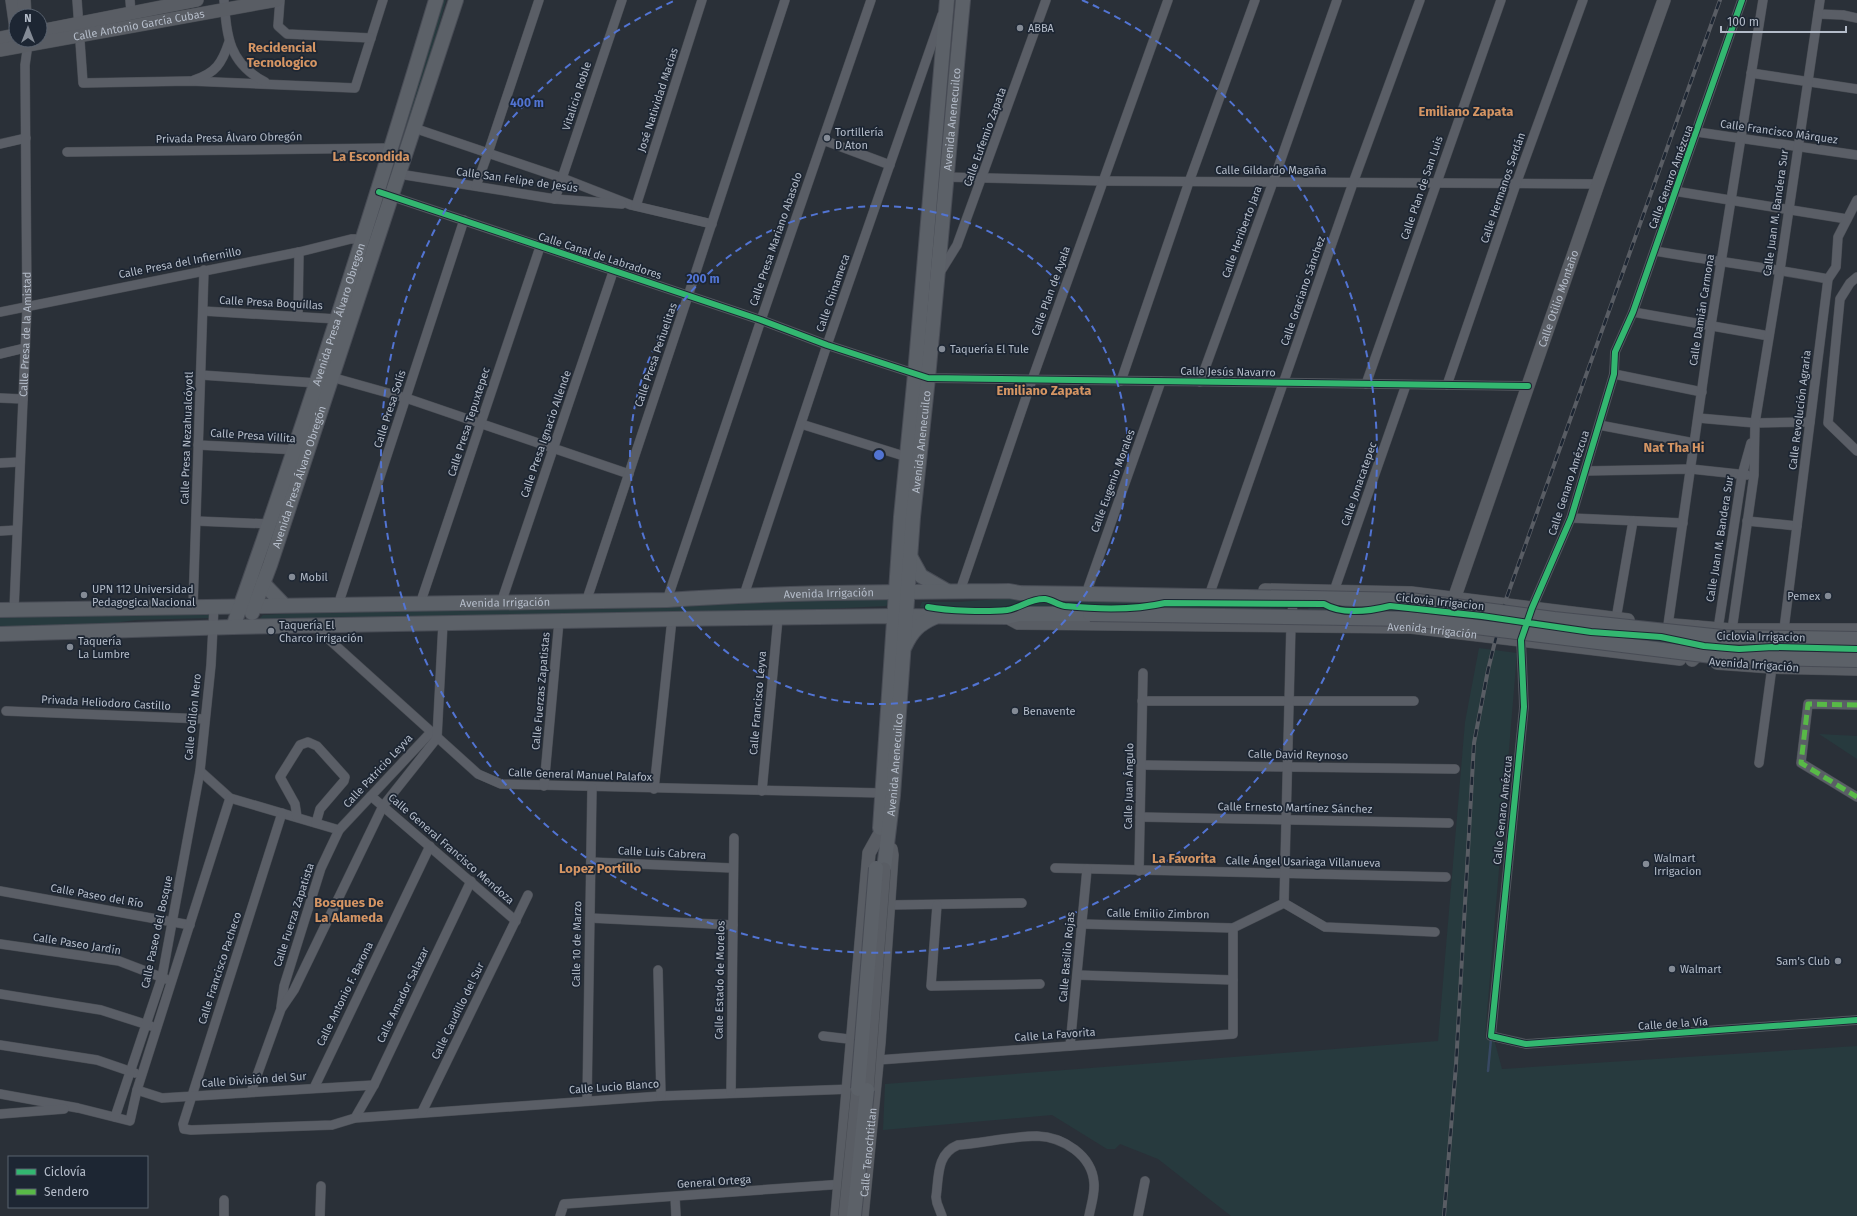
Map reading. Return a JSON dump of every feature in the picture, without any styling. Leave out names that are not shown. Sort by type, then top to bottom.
[{"type":"main road","name":"Avenida Presa Álvaro Obregon","points":[[233,627],[270,524],[300,451],[317,383],[337,319],[364,239],[385,194],[392,148],[436,0]]},
{"type":"main road","name":"Avenida Presa Álvaro Obregón","points":[[247,627],[263,582],[300,451],[331,377],[385,194],[399,174],[456,0]]},
{"type":"main road","name":"Avenida Anenecuilco","points":[[883,836],[893,795],[899,616],[922,376],[947,0]]},
{"type":"main road","name":"Avenida Anenecuilco","points":[[904,558],[907,457],[922,376],[937,278],[962,0]]},
{"type":"main road","points":[[867,593],[887,579],[904,558],[921,576],[954,592]]},
{"type":"main road","points":[[263,582],[284,605]]},
{"type":"main road","name":"Avenida Irrigación","points":[[7,610],[586,602],[667,600],[744,595],[901,592],[1009,591],[1020,593],[1089,591],[1410,600],[1554,619],[1722,637],[1857,639]]},
{"type":"main road","name":"Avenida Irrigación","points":[[0,634],[313,625],[866,616],[1007,617],[1019,614],[1090,614],[1411,619],[1720,657],[1857,660]]},
{"type":"main road","points":[[866,616],[881,625],[898,644],[918,626],[937,617]]},
{"type":"main road","name":"Avenida Anenecuilco","points":[[862,1089],[883,836],[882,793],[898,644]]},
{"type":"main road","name":"Calle Tenochtitlan","points":[[854,1216],[862,1089]]},
{"type":"street","points":[[77,0],[83,83],[190,81],[356,88],[383,0]]},
{"type":"street","points":[[130,0],[130,13]]},
{"type":"street","name":"Calle Antonio García Cubas","points":[[48,31],[80,30],[130,13],[177,2],[197,0]]},
{"type":"street","points":[[278,0],[278,26],[286,34],[371,38]]},
{"type":"street","name":"Calle Antonio García Cubas","points":[[48,38],[80,30],[224,5],[278,0]]},
{"type":"street","points":[[476,186],[539,0]]},
{"type":"street","name":"Vitalicio Roble","points":[[555,199],[622,0]]},
{"type":"street","name":"José Natividad Macias","points":[[634,206],[702,0]]},
{"type":"street","name":"Calle Presa Peñuelitas","points":[[586,602],[785,0]]},
{"type":"street","name":"Calle Presa Mariano Abasolo","points":[[667,600],[760,320],[871,0]]},
{"type":"street","name":"Calle Chinameca","points":[[744,595],[827,345],[947,0]]},
{"type":"street","name":"Calle Eufemio Zapata","points":[[937,278],[957,245],[983,178],[1046,0]]},
{"type":"street","name":"Calle Plan de Ayala","points":[[954,592],[1032,380],[1168,0]]},
{"type":"street","points":[[1121,381],[1189,182],[1255,0]]},
{"type":"street","name":"Calle Heriberto Jara","points":[[1200,382],[1337,0]]},
{"type":"street","name":"Calle Graciano Sánchez","points":[[1211,590],[1353,183],[1420,0]]},
{"type":"street","name":"Calle Plan de San Luis","points":[[1366,384],[1501,0]]},
{"type":"street","name":"Calle Hermanos Serdán","points":[[1447,385],[1516,184],[1583,0]]},
{"type":"street","name":"Calle Otilio Montaño","points":[[1454,599],[1598,184],[1664,0]]},
{"type":"street","name":"Calle Genaro Amézcua","points":[[1491,1036],[1524,707],[1521,640],[1532,608],[1571,518],[1614,374],[1615,352],[1633,312],[1656,251],[1674,191],[1697,132],[1742,0]]},
{"type":"street","name":"Calle Damián Carmona","points":[[1668,625],[1711,325],[1763,0]]},
{"type":"street","name":"Calle Juan M. Bandera Sur","points":[[1718,629],[1742,475],[1755,426],[1820,0]]},
{"type":"street","points":[[224,5],[229,42],[241,66],[252,75],[268,84]]},
{"type":"street","points":[[1843,15],[1857,11]]},
{"type":"street","points":[[1818,14],[1843,15],[1857,18]]},
{"type":"street","points":[[190,81],[205,76],[214,70],[224,56],[229,42]]},
{"type":"street","name":"Calle Presa de la Amistad","points":[[7,610],[17,530],[27,306],[26,138],[23,48]]},
{"type":"street","points":[[1751,73],[1857,89]]},
{"type":"street","name":"Calle San Felipe de Jesús","points":[[414,128],[562,178],[634,206]]},
{"type":"street","name":"Calle Francisco Márquez","points":[[1697,132],[1857,155]]},
{"type":"street","points":[[0,144],[26,138]]},
{"type":"street","points":[[823,140],[890,165]]},
{"type":"street","name":"Privada Presa Álvaro Obregón","points":[[67,152],[392,148]]},
{"type":"street","name":"Calle San Felipe de Jesús","points":[[399,174],[555,199],[634,206],[712,224]]},
{"type":"street","name":"Calle Gildardo Magaña","points":[[945,177],[1189,182],[1598,184]]},
{"type":"street","points":[[1674,191],[1847,219]]},
{"type":"street","name":"Calle Canal de Labradores","points":[[385,194],[922,376]]},
{"type":"street","name":"Calle Revolución Agraria","points":[[1784,629],[1828,279],[1836,267],[1838,237],[1857,200]]},
{"type":"street","name":"Calle Presa Solís","points":[[338,605],[464,220]]},
{"type":"street","name":"Calle Presa del Infiernillo","points":[[0,312],[299,252],[351,239],[364,239]]},
{"type":"street","name":"Calle Presa Tepuxtepec","points":[[420,604],[540,247]]},
{"type":"street","points":[[1656,251],[1721,263],[1780,270],[1828,279]]},
{"type":"street","points":[[298,316],[299,252]]},
{"type":"street","name":"Calle Presa Nezahualcóyotl","points":[[193,607],[204,270]]},
{"type":"street","name":"Calle Presa Ignacio Allende","points":[[501,603],[613,272]]},
{"type":"street","points":[[1853,280],[1840,298],[1828,423],[1857,451]]},
{"type":"street","name":"Calle Presa Boquillas","points":[[203,311],[337,319]]},
{"type":"street","points":[[1633,312],[1769,336]]},
{"type":"street","points":[[0,354],[25,348]]},
{"type":"street","points":[[1614,374],[1702,392]]},
{"type":"street","points":[[200,375],[317,383]]},
{"type":"street","name":"Calle Jesús Navarro","points":[[922,376],[1032,380],[1528,386]]},
{"type":"street","points":[[331,377],[406,398],[629,474]]},
{"type":"street","name":"Calle Eugenio Morales","points":[[1089,591],[1161,381]]},
{"type":"street","name":"Calle Jonacatepec","points":[[1334,591],[1406,385]]},
{"type":"street","points":[[0,398],[23,399]]},
{"type":"street","points":[[1698,418],[1755,426],[1810,422]]},
{"type":"street","points":[[801,424],[907,457]]},
{"type":"street","points":[[1599,425],[1694,443]]},
{"type":"street","name":"Calle Juan M. Bandera Sur","points":[[1732,630],[1754,475],[1755,426]]},
{"type":"street","name":"Calle Presa Villita","points":[[198,444],[300,451]]},
{"type":"street","points":[[0,463],[20,462]]},
{"type":"street","points":[[1585,471],[1690,469],[1754,475]]},
{"type":"street","points":[[1571,518],[1683,523]]},
{"type":"street","points":[[196,521],[270,524]]},
{"type":"street","points":[[1616,619],[1633,521]]},
{"type":"street","points":[[1747,521],[1797,526]]},
{"type":"street","points":[[0,531],[17,530]]},
{"type":"street","name":"Avenida Irrigación","points":[[1089,591],[1211,590],[1411,593],[1668,625],[1732,630],[1857,630]]},
{"type":"street","points":[[1284,903],[1289,766],[1291,624],[1295,591]]},
{"type":"street","points":[[1366,626],[1360,615],[1360,609],[1364,596],[1370,592]]},
{"type":"street","points":[[1473,634],[1483,628],[1486,622],[1486,607],[1481,602]]},
{"type":"street","name":"Calle Odilón Nero","points":[[214,606],[214,627],[200,771],[230,798],[339,830]]},
{"type":"street","name":"Avenida Irrigación","points":[[1007,617],[1018,623],[1411,626],[1692,660],[1772,667],[1857,669]]},
{"type":"street","name":"Calle Francisco Leyva","points":[[762,791],[778,618]]},
{"type":"street","points":[[654,789],[672,619]]},
{"type":"street","name":"Calle Fuerzas Zapatistas","points":[[544,786],[559,621]]},
{"type":"street","points":[[435,733],[443,624]]},
{"type":"street","name":"Calle General Manuel Palafox","points":[[313,625],[435,733],[478,774],[501,784],[592,788],[882,793]]},
{"type":"street","points":[[1692,660],[1701,653],[1703,648],[1703,640],[1697,627]]},
{"type":"street","points":[[1759,763],[1772,667]]},
{"type":"street","name":"Calle Juan Ángulo","points":[[1139,871],[1143,673]]},
{"type":"street","points":[[1142,701],[1414,701]]},
{"type":"street","points":[[1857,705],[1808,704],[1801,763],[1857,797]]},
{"type":"street","name":"Privada Heliodoro Castillo","points":[[6,711],[205,719]]},
{"type":"street","name":"Calle Patricio Leyva","points":[[339,830],[435,733]]},
{"type":"street","name":"Calle Patricio Leyva","points":[[281,1009],[294,990],[383,806],[435,733]]},
{"type":"street","points":[[296,817],[295,804],[280,778],[300,745],[308,742],[317,746],[345,776],[344,781],[320,809],[316,823]]},
{"type":"street","name":"Calle David Reynoso","points":[[1141,765],[1289,766],[1455,770]]},
{"type":"street","name":"Calle Paseo del Bosque","points":[[115,1117],[162,977],[200,771]]},
{"type":"street","name":"Calle 10 de Marzo","points":[[587,1101],[592,788]]},
{"type":"street","name":"Calle General Francisco Mendoza","points":[[371,796],[516,921]]},
{"type":"street","points":[[0,1094],[78,1108],[130,1121],[137,1090],[230,798]]},
{"type":"street","name":"Calle Francisco Pacheco","points":[[184,1129],[183,1124],[282,813]]},
{"type":"street","name":"Calle Ernesto Martínez Sánchez","points":[[1140,817],[1449,823]]},
{"type":"street","name":"Calle Fuerza Zapatista","points":[[281,1009],[284,986],[321,868],[339,830]]},
{"type":"street","name":"Avenida Anenecuilco","points":[[883,836],[892,855],[880,1042],[878,1060],[862,1089],[853,1039],[869,853],[883,836]]},
{"type":"street","name":"Calle Estado de Morelos","points":[[731,1092],[733,925],[732,868],[734,838]]},
{"type":"street","name":"Calle Antonio F. Barona","points":[[314,1088],[430,846]]},
{"type":"street","name":"Calle Luis Cabrera","points":[[591,862],[732,868]]},
{"type":"street","name":"Calle Ángel Usariaga Villanueva","points":[[1055,868],[1446,877]]},
{"type":"street","name":"Calle Basilio Rojas","points":[[1070,1046],[1087,869]]},
{"type":"street","name":"Calle Amador Salazar","points":[[356,1118],[374,1084],[471,881]]},
{"type":"street","name":"Calle Paseo del Río","points":[[0,891],[190,925]]},
{"type":"street","name":"Calle Caudillo del Sur","points":[[422,1112],[528,895]]},
{"type":"street","points":[[889,905],[1022,903]]},
{"type":"street","points":[[1077,975],[1233,980],[1233,928],[1284,903]]},
{"type":"street","points":[[1284,903],[1325,928],[1435,932]]},
{"type":"street","points":[[936,905],[931,986],[1040,984]]},
{"type":"street","points":[[590,918],[733,925]]},
{"type":"street","name":"Calle Emilio Zimbron","points":[[1082,924],[1233,928]]},
{"type":"street","name":"Calle Paseo Jardín","points":[[0,944],[119,961],[172,981]]},
{"type":"street","points":[[658,970],[660,1096]]},
{"type":"street","name":"Calle La Favorita","points":[[878,1060],[1233,1034],[1233,980]]},
{"type":"street","points":[[0,994],[101,1010],[157,1028]]},
{"type":"street","points":[[251,1092],[281,1009]]},
{"type":"street","name":"Calle de la Vía","points":[[1491,1036],[1526,1044],[1857,1020]]},
{"type":"street","points":[[823,1036],[880,1042]]},
{"type":"street","points":[[0,1045],[97,1060],[131,1070],[142,1076]]},
{"type":"street","name":"Calle División del Sur","points":[[137,1090],[162,1098],[374,1084]]},
{"type":"street","points":[[862,1089],[840,1184],[838,1216],[863,1211]]},
{"type":"street","name":"Calle Lucio Blanco","points":[[184,1129],[332,1125],[356,1118],[422,1112],[660,1096],[731,1092],[862,1089]]},
{"type":"street","name":"Calle Tenochtitlan","points":[[862,1089],[866,1183],[863,1211]]},
{"type":"street","name":"Calle Tenochtitlan","points":[[845,1216],[862,1089]]},
{"type":"street","points":[[0,1114],[78,1108]]},
{"type":"street","points":[[942,1216],[936,1203],[936,1197],[941,1159],[948,1150],[958,1146],[1037,1136],[1062,1142],[1073,1148],[1087,1161],[1094,1181],[1089,1216]]},
{"type":"street","points":[[1138,1216],[1145,1181]]},
{"type":"street","name":"General Ortega","points":[[560,1216],[564,1204],[866,1183]]},
{"type":"street","points":[[320,1216],[321,1186]]},
{"type":"street","points":[[675,1197],[676,1216]]},
{"type":"street","points":[[224,1200],[224,1216]]},
{"type":"green space","points":[[442,0],[446,0],[431,53],[388,186],[387,185]]},
{"type":"green space","points":[[889,598],[889,605],[885,606],[806,610],[801,613],[262,621],[260,618],[263,615],[335,611],[611,608],[699,605],[778,599]]},
{"type":"green space","points":[[1009,598],[1287,599],[1289,606],[1281,611],[937,611],[920,607],[922,602],[959,602]]},
{"type":"green space","points":[[1309,599],[1382,601],[1492,618],[1489,626],[1310,614],[1308,610]]},
{"type":"green space","points":[[209,613],[210,618],[136,620],[66,627],[0,627],[0,616]]},
{"type":"green space","points":[[1539,619],[1702,637],[1704,650],[1536,633],[1534,625]]},
{"type":"green space","points":[[1857,642],[1857,657],[1736,653],[1737,648],[1743,644],[1808,645]]},
{"type":"green space","points":[[1479,648],[1517,653],[1485,1037],[1494,1039],[1502,1069],[1857,1046],[1857,1216],[1231,1216],[1158,1159],[1120,1144],[1115,1149],[1107,1149],[1052,1115],[883,1130],[885,1084],[1438,1041],[1465,722]]},
{"type":"green space","points":[[1819,734],[1857,736],[1857,759]]},
{"type":"waterway","points":[[1488,1071],[1491,1039]]},
{"type":"railway","points":[[1444,1216],[1456,1065],[1474,743],[1488,670],[1504,605],[1720,0]]},
{"type":"marked path","points":[[1857,705],[1808,704],[1801,763],[1857,797]]},
{"type":"cycle path","points":[[1742,0],[1633,312],[1615,352],[1614,374],[1571,518],[1532,608],[1521,640],[1524,707],[1491,1036],[1526,1044],[1857,1020]]},
{"type":"cycle path","points":[[379,192],[761,320],[827,345],[928,378],[1528,386]]},
{"type":"cycle path","name":"Ciclovia Irrigacion","points":[[928,607],[957,610],[999,611],[1012,609],[1040,599],[1050,600],[1065,606],[1090,608],[1129,608],[1165,603],[1324,604],[1339,610],[1356,611],[1390,606],[1482,616],[1591,632],[1661,637],[1704,646],[1739,649],[1773,647],[1857,649]]},
{"type":"place","name":"ABBA","points":[[1020,28]]},
{"type":"place","name":"Tortillería D Aton","points":[[827,138]]},
{"type":"place","name":"Taquería El Tule","points":[[942,349]]},
{"type":"place","name":"Mobil","points":[[292,577]]},
{"type":"place","name":"UPN 112 Universidad Pedagogica Nacional","points":[[84,595]]},
{"type":"place","name":"Pemex","points":[[1828,596]]},
{"type":"place","name":"Taquería El Charco irrigación","points":[[271,631]]},
{"type":"place","name":"Taquería La Lumbre","points":[[70,647]]},
{"type":"place","name":"Benavente","points":[[1015,711]]},
{"type":"place","name":"Walmart Irrigacion","points":[[1646,864]]},
{"type":"place","name":"Sam's Club","points":[[1838,961]]},
{"type":"place","name":"Walmart","points":[[1672,969]]},
{"type":"district","name":"Recidencial Tecnologico","points":[[282,54]]},
{"type":"district","name":"Emiliano Zapata","points":[[1466,111]]},
{"type":"district","name":"La Escondida","points":[[371,156]]},
{"type":"district","name":"Emiliano Zapata","points":[[1044,390]]},
{"type":"district","name":"Nat Tha Hi","points":[[1674,447]]},
{"type":"district","name":"La Favorita","points":[[1184,858]]},
{"type":"district","name":"Lopez Portillo","points":[[600,868]]},
{"type":"district","name":"Bosques De La Alameda","points":[[349,910]]}]
